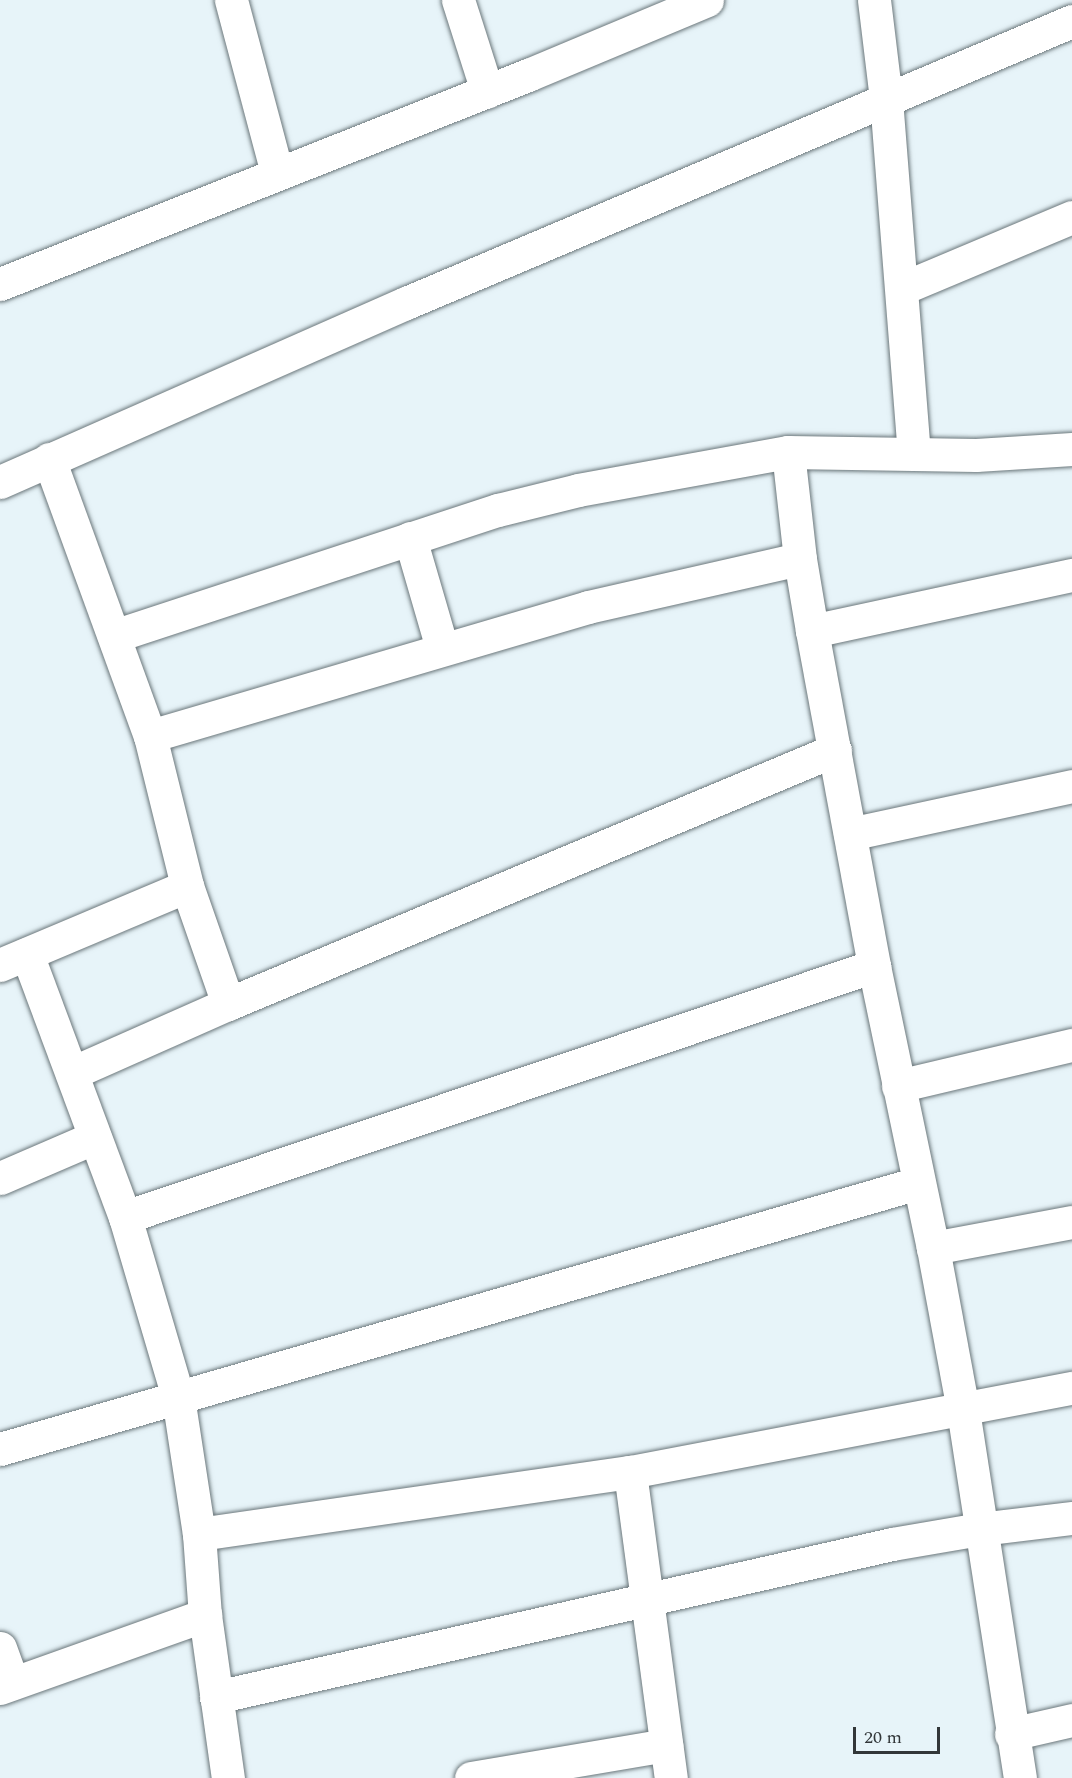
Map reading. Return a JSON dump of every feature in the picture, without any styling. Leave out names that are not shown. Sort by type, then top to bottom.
[{"type":"street","points":[[231,0],[277,172]]},
{"type":"street","points":[[458,0],[487,92]]},
{"type":"street","points":[[0,284],[277,172],[487,92],[707,0]]},
{"type":"street","points":[[874,0],[886,99],[903,288],[914,454]]},
{"type":"street","points":[[0,482],[406,303],[1072,21]]},
{"type":"street","points":[[903,288],[1072,217]]},
{"type":"street","points":[[114,636],[498,510],[579,490],[788,452],[976,455],[1072,449]]},
{"type":"street","points":[[788,452],[800,559],[812,631],[874,966],[933,1248],[963,1410],[1011,1734],[1020,1778]]},
{"type":"street","points":[[50,459],[150,736],[187,886],[228,1004]]},
{"type":"street","points":[[410,538],[442,648]]},
{"type":"street","points":[[150,736],[442,648],[588,607],[800,559]]},
{"type":"street","points":[[812,631],[1072,575]]},
{"type":"street","points":[[72,1073],[228,1004],[835,750]]},
{"type":"street","points":[[850,834],[1072,786]]},
{"type":"street","points":[[187,886],[14,960],[72,1073],[125,1217],[178,1397],[199,1534],[206,1615],[228,1778]]},
{"type":"street","points":[[125,1217],[874,966]]},
{"type":"street","points":[[898,1086],[1072,1045]]},
{"type":"street","points":[[0,1178],[95,1137]]},
{"type":"street","points":[[0,1449],[918,1183]]},
{"type":"street","points":[[933,1248],[1072,1222]]},
{"type":"street","points":[[199,1534],[630,1472],[1072,1388]]},
{"type":"street","points":[[630,1472],[671,1778]]},
{"type":"street","points":[[216,1696],[892,1544],[980,1529],[1072,1518]]},
{"type":"street","points":[[0,1648],[7,1685],[206,1615]]},
{"type":"street","points":[[1011,1734],[1072,1720]]},
{"type":"street","points":[[471,1778],[666,1745]]}]
